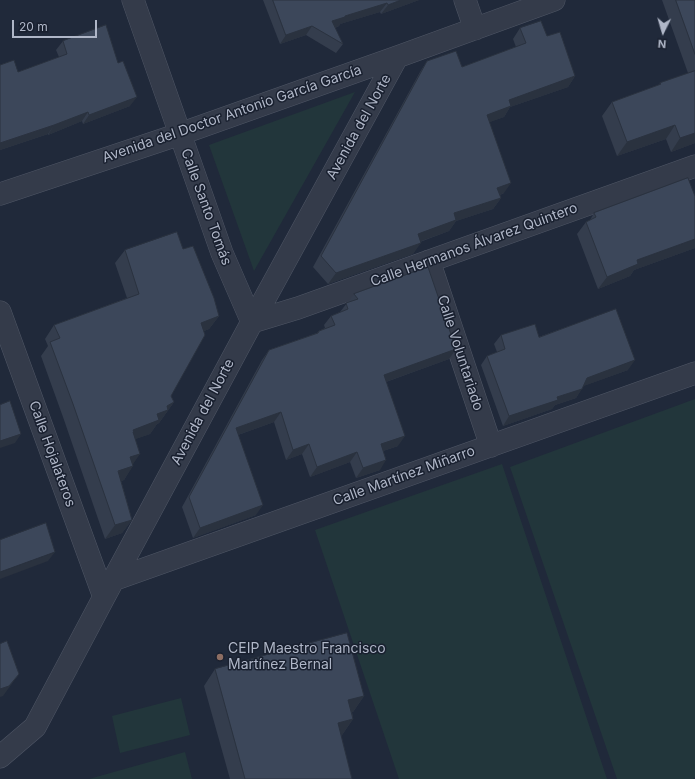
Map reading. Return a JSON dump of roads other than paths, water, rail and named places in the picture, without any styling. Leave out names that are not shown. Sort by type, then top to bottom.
[{"type":"street","name":"Calle Santo Tomás","points":[[132,0],[222,253],[252,322]]},
{"type":"street","points":[[465,0],[475,29]]},
{"type":"street","name":"Avenida del Doctor Antonio García García","points":[[0,194],[180,134],[554,0]]},
{"type":"street","name":"Avenida del Norte","points":[[0,757],[35,727],[108,588],[397,57]]},
{"type":"street","name":"Calle Hermanos Álvarez Quintero","points":[[252,322],[298,308],[695,166]]},
{"type":"street","name":"Calle Voluntariado","points":[[429,261],[491,446]]},
{"type":"street","name":"Calle Hojalateros","points":[[0,312],[108,588]]},
{"type":"street","name":"Calle Martínez Miñarro","points":[[108,588],[491,446],[695,373]]},
{"type":"place","name":"CEIP Maestro Francisco Martínez Bernal","points":[[220,657]]}]
